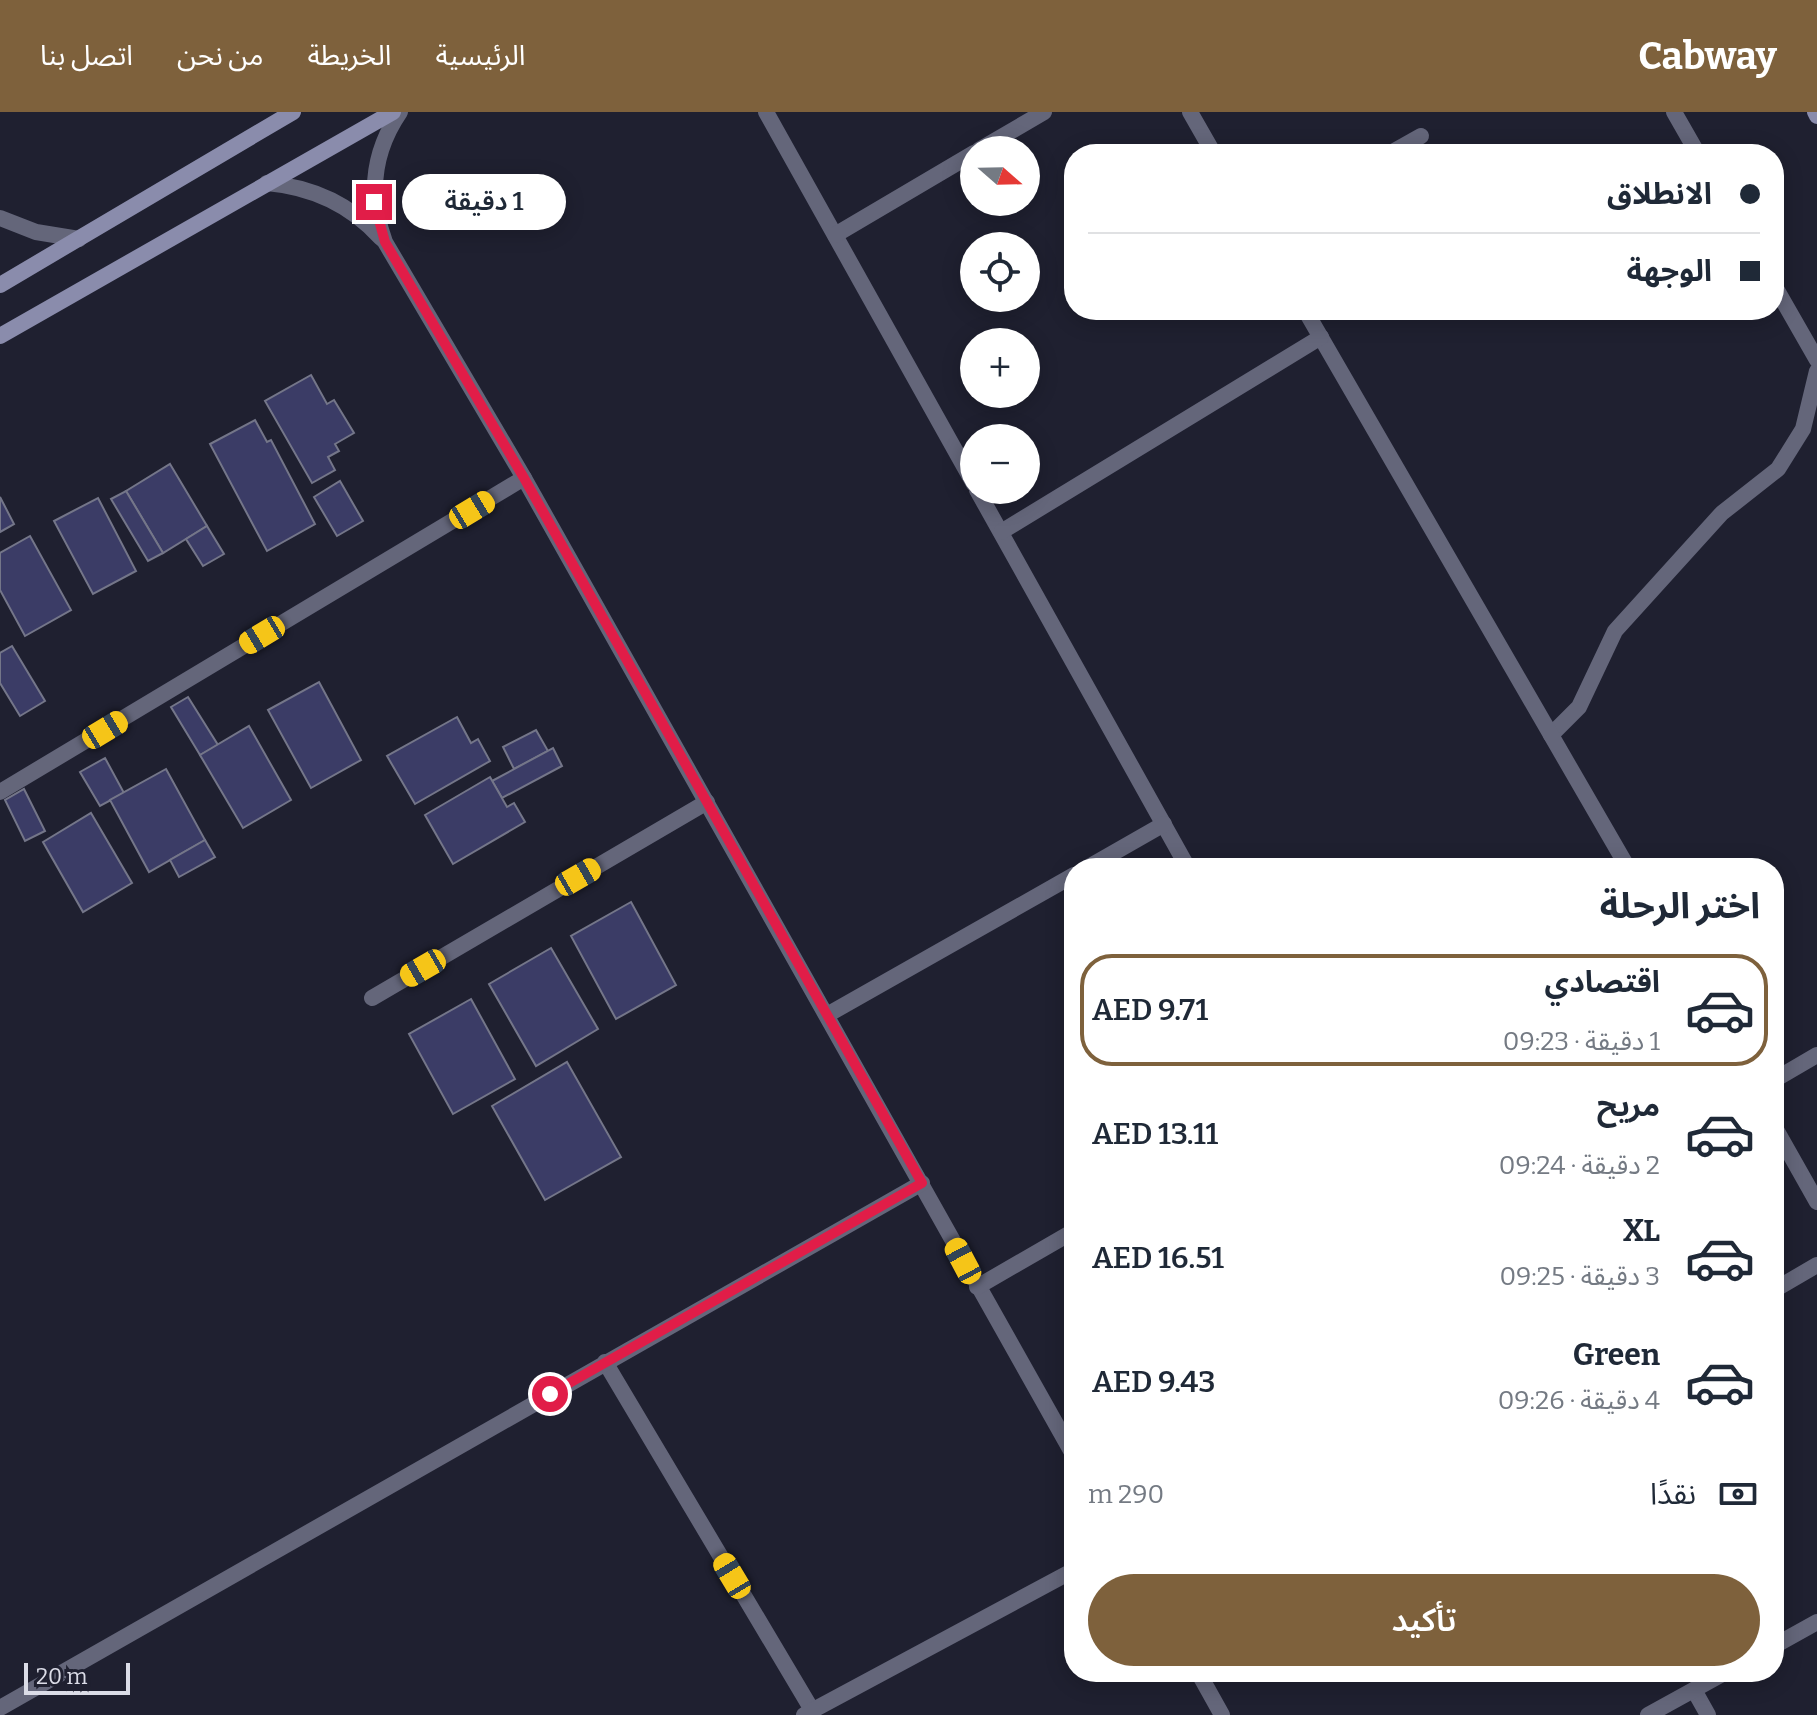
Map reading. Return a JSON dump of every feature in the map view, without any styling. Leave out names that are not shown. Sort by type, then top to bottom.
[{"type":"street","points":[[0,285],[293,112]]},
{"type":"street","points":[[0,336],[393,112]]},
{"type":"street","points":[[400,112],[383,141],[374,182],[378,223],[385,242],[524,478],[1064,1439]]},
{"type":"street","points":[[766,112],[960,459]]},
{"type":"street","points":[[1003,136],[1044,112]]},
{"type":"street","points":[[1190,112],[1208,144]]},
{"type":"street","points":[[1674,112],[1692,144]]},
{"type":"street","points":[[1407,144],[1421,136]]},
{"type":"street","points":[[835,235],[960,161]]},
{"type":"street","points":[[267,183],[290,185],[333,200],[370,226],[385,242]]},
{"type":"street","points":[[0,218],[36,232],[79,239]]},
{"type":"street","points":[[1784,302],[1817,360]]},
{"type":"street","points":[[1311,320],[1622,858]]},
{"type":"street","points":[[1001,532],[1321,337]]},
{"type":"street","points":[[1551,735],[1579,707],[1615,631],[1722,513],[1778,469],[1803,429],[1817,371]]},
{"type":"street","points":[[0,792],[524,478]]},
{"type":"street","points":[[985,504],[1183,858]]},
{"type":"street","points":[[372,998],[707,802]]},
{"type":"street","points":[[1104,858],[1164,824]]},
{"type":"street","points":[[827,1015],[1064,881]]},
{"type":"street","points":[[1784,1074],[1817,1055]]},
{"type":"street","points":[[1784,1144],[1817,1202]]},
{"type":"street","points":[[0,1708],[922,1183]]},
{"type":"street","points":[[977,1287],[1064,1237]]},
{"type":"street","points":[[1784,1284],[1817,1265]]},
{"type":"street","points":[[605,1362],[808,1713],[1064,1575]]},
{"type":"street","points":[[1784,1640],[1817,1622]]},
{"type":"street","points":[[1204,1682],[1222,1715]]},
{"type":"street","points":[[1648,1715],[1708,1682]]},
{"type":"street","points":[[1694,1690],[1708,1715]]},
{"type":"building","points":[[311,375],[327,404],[334,400],[354,433],[335,444],[339,451],[328,457],[335,470],[312,483],[265,401]]},
{"type":"building","points":[[255,420],[267,442],[271,440],[315,524],[267,551],[210,444]]},
{"type":"building","points":[[170,464],[207,526],[163,553],[126,491]]},
{"type":"building","points":[[340,481],[363,521],[337,536],[314,497]]},
{"type":"building","points":[[126,491],[163,553],[148,561],[111,499]]},
{"type":"building","points":[[0,497],[14,524],[0,532]]},
{"type":"building","points":[[98,498],[136,571],[93,594],[54,521]]},
{"type":"building","points":[[207,526],[224,554],[203,566],[186,539]]},
{"type":"building","points":[[30,536],[71,610],[25,636],[0,590],[0,553]]},
{"type":"building","points":[[12,646],[45,701],[20,716],[0,683],[0,653]]},
{"type":"building","points":[[319,682],[361,760],[311,788],[268,710]]},
{"type":"building","points":[[188,697],[218,745],[200,755],[171,707]]},
{"type":"building","points":[[457,717],[471,743],[478,739],[490,761],[415,804],[387,756]]},
{"type":"building","points":[[249,726],[291,800],[243,828],[200,755]]},
{"type":"building","points":[[536,730],[548,751],[514,769],[503,747]]},
{"type":"building","points":[[553,748],[562,766],[502,798],[492,781]]},
{"type":"building","points":[[105,758],[124,793],[100,806],[80,772]]},
{"type":"building","points":[[166,769],[205,840],[149,872],[110,800]]},
{"type":"building","points":[[490,777],[507,807],[514,803],[525,822],[453,864],[425,815]]},
{"type":"building","points":[[24,789],[45,831],[25,841],[5,800]]},
{"type":"building","points":[[91,813],[132,883],[83,912],[43,842]]},
{"type":"building","points":[[205,840],[215,857],[179,877],[170,860]]},
{"type":"building","points":[[631,902],[676,985],[616,1019],[571,936]]},
{"type":"building","points":[[551,948],[598,1029],[536,1066],[489,984]]},
{"type":"building","points":[[471,999],[515,1079],[453,1114],[409,1034]]},
{"type":"building","points":[[567,1062],[621,1157],[545,1200],[492,1106]]},
{"type":"route","points":[[374,202],[385,242],[524,478],[922,1183],[550,1394]]}]
